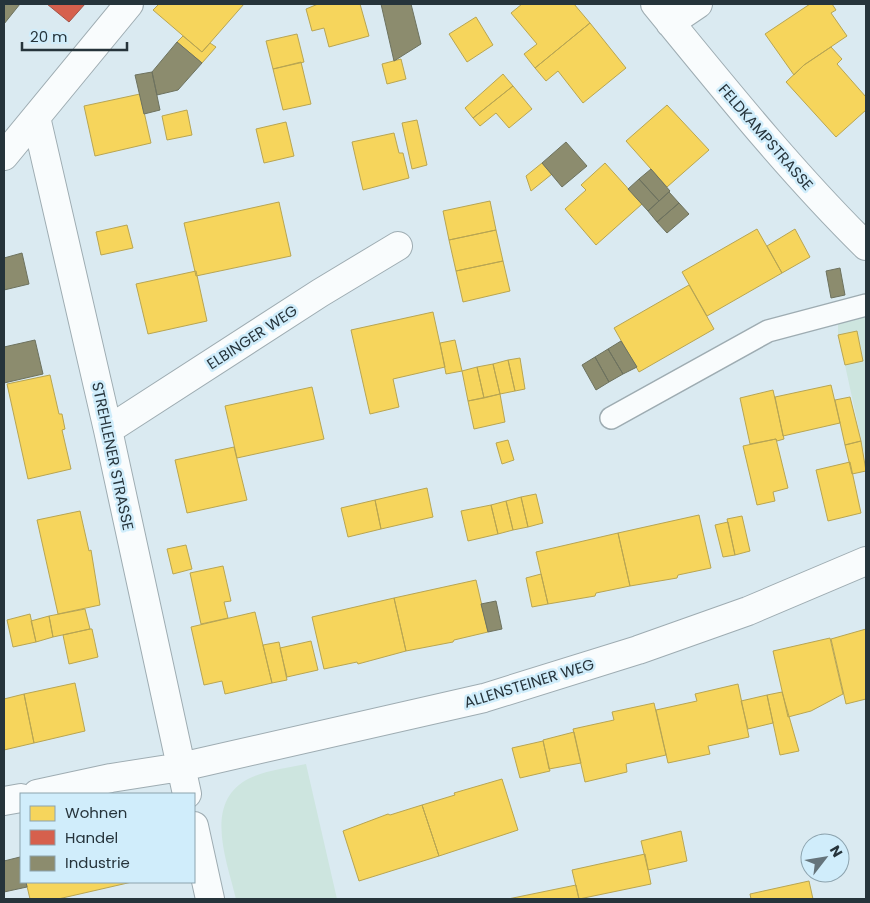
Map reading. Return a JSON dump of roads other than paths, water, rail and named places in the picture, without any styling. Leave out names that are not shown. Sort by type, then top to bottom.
[{"type":"street","points":[[4,156],[129,4]]},
{"type":"street","name":"FELDKAMPSTRASSE","points":[[698,4],[663,13],[730,97],[809,188],[866,246]]},
{"type":"street","name":"STREHLENER STRASSE","points":[[36,118],[108,430],[187,793]]},
{"type":"street","name":"ELBINGER WEG","points":[[108,430],[320,293],[398,246]]},
{"type":"street","name":"ALLENSTEINER WEG","points":[[41,793],[111,778],[181,767],[484,698],[638,650],[730,617],[866,561]]},
{"type":"street","points":[[4,801],[20,798]]},
{"type":"street","points":[[195,831],[210,899]]},
{"type":"lane","points":[[611,418],[768,331],[866,305]]}]
